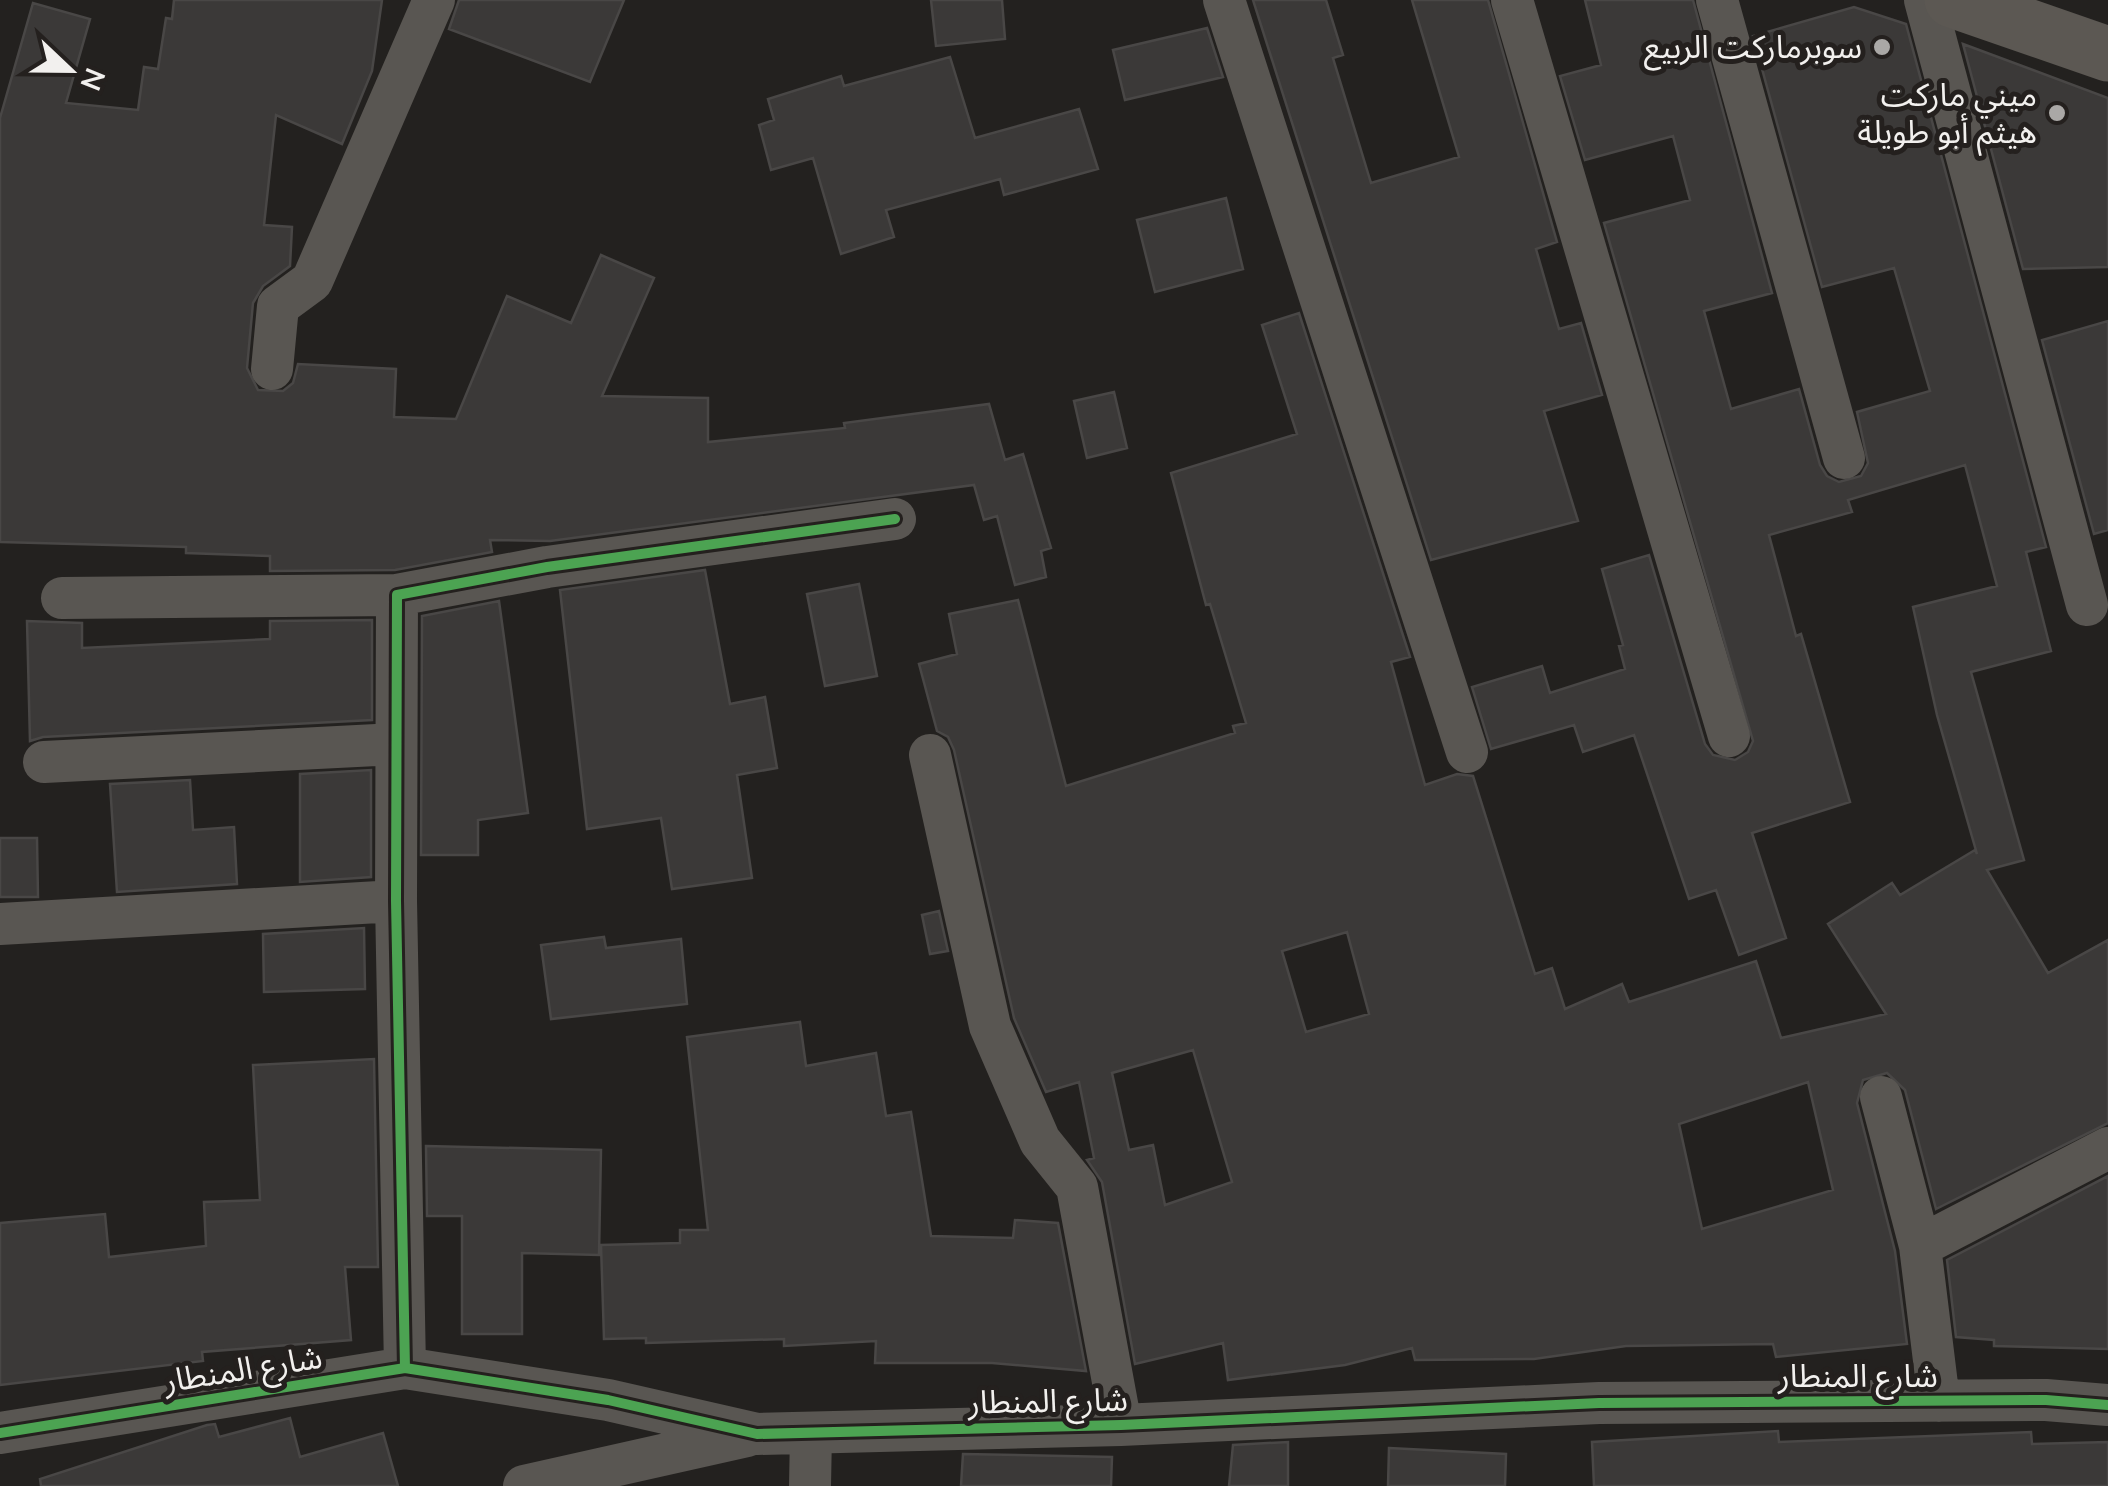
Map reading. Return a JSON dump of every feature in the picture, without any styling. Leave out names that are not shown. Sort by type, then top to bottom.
[{"type":"main road","points":[[1952,0],[2108,54]]},
{"type":"street","points":[[272,370],[278,306],[312,281],[434,0]]},
{"type":"street","points":[[1224,0],[1467,752]]},
{"type":"street","points":[[1512,0],[1729,736]]},
{"type":"street","points":[[1717,0],[1844,458]]},
{"type":"street","points":[[1925,0],[2087,604]]},
{"type":"street","points":[[62,598],[397,595],[547,567],[895,519]]},
{"type":"street","points":[[397,595],[396,900],[405,1368]]},
{"type":"street","points":[[44,762],[396,744]]},
{"type":"street","points":[[930,755],[990,1026],[1040,1141],[1077,1187],[1121,1425]]},
{"type":"street","points":[[0,924],[396,900]]},
{"type":"street","points":[[1881,1097],[1920,1246],[1939,1401]]},
{"type":"street","points":[[1920,1246],[2108,1148]]},
{"type":"street","name":"شارع المنطار","points":[[0,1433],[405,1368],[608,1400],[758,1434],[1121,1425],[1599,1403],[1939,1401],[2108,1405]]},
{"type":"street","points":[[524,1486],[758,1434]]},
{"type":"street","points":[[810,1434],[810,1486]]},
{"type":"building","points":[[174,0],[382,0],[372,71],[342,144],[276,115],[264,225],[292,227],[290,266],[263,286],[253,303],[247,368],[258,390],[283,391],[293,383],[298,364],[396,369],[394,417],[456,419],[507,296],[571,323],[601,255],[654,278],[602,396],[708,398],[708,442],[845,428],[844,423],[989,404],[1005,460],[1023,454],[1051,548],[1041,551],[1046,577],[1015,585],[997,516],[984,520],[974,485],[550,541],[490,540],[492,552],[395,570],[270,571],[270,556],[186,553],[186,547],[0,542],[0,118],[33,3],[90,19],[66,103],[138,110],[144,67],[158,69],[166,18],[172,19]]},
{"type":"building","points":[[459,0],[624,0],[590,82],[449,29]]},
{"type":"building","points":[[931,0],[1002,0],[1005,39],[936,46]]},
{"type":"building","points":[[1253,0],[1326,0],[1343,55],[1333,58],[1371,183],[1459,157],[1412,0],[1488,0],[1557,242],[1536,249],[1559,329],[1581,323],[1602,395],[1544,411],[1578,521],[1431,560]]},
{"type":"building","points":[[1585,0],[1693,0],[1772,293],[1704,311],[1731,409],[1799,389],[1820,465],[1827,476],[1839,482],[1861,476],[1868,463],[1857,412],[1930,391],[1894,268],[1822,287],[1753,36],[1854,7],[1906,24],[2046,547],[2026,552],[2051,651],[1971,672],[2024,860],[1987,870],[2048,973],[2108,940],[2108,1123],[1936,1209],[1905,1090],[1887,1073],[1863,1080],[1857,1103],[1895,1251],[1907,1344],[1776,1357],[1773,1344],[1626,1346],[1534,1359],[1415,1360],[1412,1348],[1345,1365],[1228,1380],[1223,1343],[1135,1364],[1102,1182],[1087,1160],[1094,1158],[1079,1082],[1046,1092],[1014,1018],[954,750],[948,737],[937,731],[919,664],[957,654],[949,614],[1018,600],[1066,786],[1235,733],[1233,726],[1246,723],[1210,604],[1206,605],[1171,473],[1297,434],[1262,325],[1299,313],[1410,657],[1391,662],[1425,785],[1457,774],[1473,776],[1535,974],[1552,968],[1565,1009],[1622,984],[1629,1002],[1756,961],[1781,1038],[1886,1014],[1828,924],[1892,883],[1900,895],[1975,850],[1977,854],[1937,715],[1913,607],[1997,586],[1965,465],[1848,500],[1852,512],[1769,535],[1796,636],[1801,634],[1850,802],[1752,833],[1786,938],[1739,955],[1716,890],[1689,899],[1634,735],[1583,752],[1574,725],[1491,749],[1472,687],[1542,666],[1550,693],[1625,669],[1619,646],[1623,645],[1602,569],[1649,555],[1705,744],[1713,755],[1735,760],[1748,752],[1753,741],[1604,223],[1690,200],[1673,136],[1585,160],[1560,76],[1601,65]],"holes":[[[1347,932],[1369,1014],[1306,1032],[1282,951]],[[1193,1050],[1232,1182],[1165,1205],[1153,1145],[1129,1150],[1112,1073]],[[1808,1082],[1833,1190],[1702,1229],[1679,1124]]]},
{"type":"building","points":[[1207,28],[1223,77],[1125,100],[1113,50]]},
{"type":"building","points":[[1963,44],[2108,98],[2108,267],[2023,269]]},
{"type":"building","points":[[950,57],[975,138],[1079,109],[1098,169],[1004,195],[1000,179],[886,210],[894,237],[841,254],[813,158],[771,170],[759,125],[774,120],[768,99],[841,76],[844,86]]},
{"type":"building","points":[[1226,198],[1243,269],[1155,292],[1137,220]]},
{"type":"building","points":[[2108,321],[2108,530],[2094,534],[2042,340]]},
{"type":"building","points":[[1114,392],[1127,448],[1087,458],[1074,401]]},
{"type":"building","points":[[705,570],[730,704],[765,697],[777,768],[737,775],[752,878],[672,889],[661,818],[587,829],[560,590]]},
{"type":"building","points":[[859,584],[877,676],[825,686],[807,594]]},
{"type":"building","points":[[499,601],[528,813],[478,820],[478,855],[421,855],[422,616]]},
{"type":"building","points":[[372,620],[372,720],[43,737],[30,741],[27,621],[82,623],[82,648],[270,639],[270,621]]},
{"type":"building","points":[[371,770],[371,877],[300,882],[300,774]]},
{"type":"building","points":[[190,780],[193,830],[234,827],[237,884],[117,892],[110,784]]},
{"type":"building","points":[[0,838],[37,838],[38,897],[0,897]]},
{"type":"building","points":[[939,911],[948,951],[930,954],[922,915]]},
{"type":"building","points":[[364,928],[365,989],[264,992],[263,934]]},
{"type":"building","points":[[604,937],[606,948],[681,939],[687,1004],[551,1019],[541,945]]},
{"type":"building","points":[[800,1022],[806,1066],[876,1053],[886,1116],[911,1112],[931,1236],[1013,1238],[1015,1220],[1058,1223],[1086,1371],[992,1363],[875,1363],[876,1341],[784,1346],[784,1339],[646,1343],[646,1338],[604,1339],[601,1245],[680,1243],[680,1230],[708,1230],[687,1037]]},
{"type":"building","points":[[374,1059],[378,1267],[345,1267],[351,1340],[202,1352],[203,1361],[0,1385],[0,1223],[105,1214],[109,1257],[206,1246],[204,1202],[260,1200],[253,1065]]},
{"type":"building","points":[[426,1146],[601,1150],[599,1255],[522,1253],[522,1334],[462,1334],[462,1216],[427,1216]]},
{"type":"building","points":[[2108,1176],[2108,1349],[1994,1346],[1994,1340],[1956,1337],[1947,1260]]},
{"type":"building","points":[[290,1418],[300,1457],[383,1433],[398,1486],[41,1486],[40,1479],[207,1425],[215,1424],[219,1437]]},
{"type":"building","points":[[1778,1431],[1779,1442],[2031,1432],[2032,1444],[2108,1442],[2108,1486],[1594,1486],[1592,1442]]},
{"type":"building","points":[[1288,1442],[1288,1486],[1229,1486],[1233,1445]]},
{"type":"building","points":[[1389,1448],[1506,1454],[1505,1486],[1388,1486]]},
{"type":"building","points":[[963,1454],[1112,1457],[1111,1486],[961,1486]]},
{"type":"cycle path","points":[[405,1368],[396,901],[397,595],[547,567],[895,519]]},
{"type":"cycle path","points":[[0,1433],[405,1368],[608,1400],[757,1434],[1121,1425],[1599,1403],[2046,1400],[2108,1405]]},
{"type":"place","name":"سوبرماركت الربيع","points":[[1882,47]]},
{"type":"place","name":"ميني ماركت هيثم أبو طويلة","points":[[2057,113]]}]
